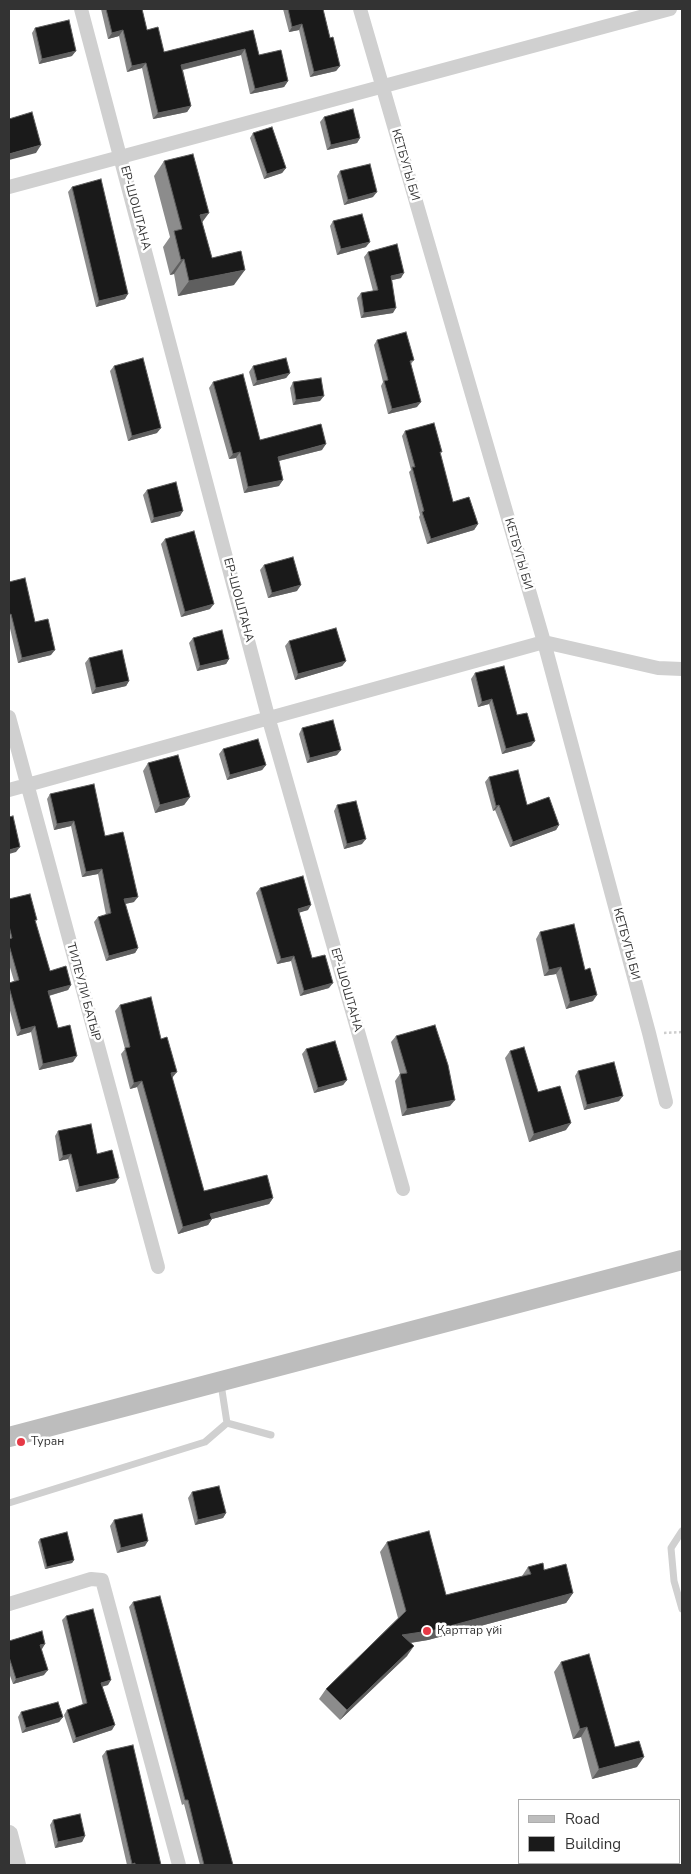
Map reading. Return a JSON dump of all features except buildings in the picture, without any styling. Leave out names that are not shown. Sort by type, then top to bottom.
[{"type":"main road","points":[[9,1436],[682,1260]]},
{"type":"street","name":"ЕР-ШОШТАНА","points":[[81,9],[269,720],[403,1189]]},
{"type":"street","name":"КЕТБУГЫ БИ","points":[[360,9],[544,642],[666,1102]]},
{"type":"street","points":[[9,187],[382,85],[670,9]]},
{"type":"street","points":[[9,790],[269,720],[544,642],[658,668],[682,669]]},
{"type":"street","name":"ТИЛЕУЛИ БАТЫР","points":[[9,717],[158,1267]]},
{"type":"street","points":[[9,1604],[91,1579],[102,1580],[179,1865]]},
{"type":"street","points":[[9,1834],[17,1865]]},
{"type":"lane","points":[[220,1381],[227,1423]]},
{"type":"lane","points":[[227,1423],[271,1435]]},
{"type":"lane","points":[[9,1503],[205,1442],[227,1423]]},
{"type":"lane","points":[[682,1531],[671,1548],[674,1581],[682,1609]]},
{"type":"path","points":[[649,1033],[682,1032]]},
{"type":"place","name":"Туран","points":[[21,1442]]},
{"type":"place","name":"Қарттар үйі","points":[[427,1631]]}]
